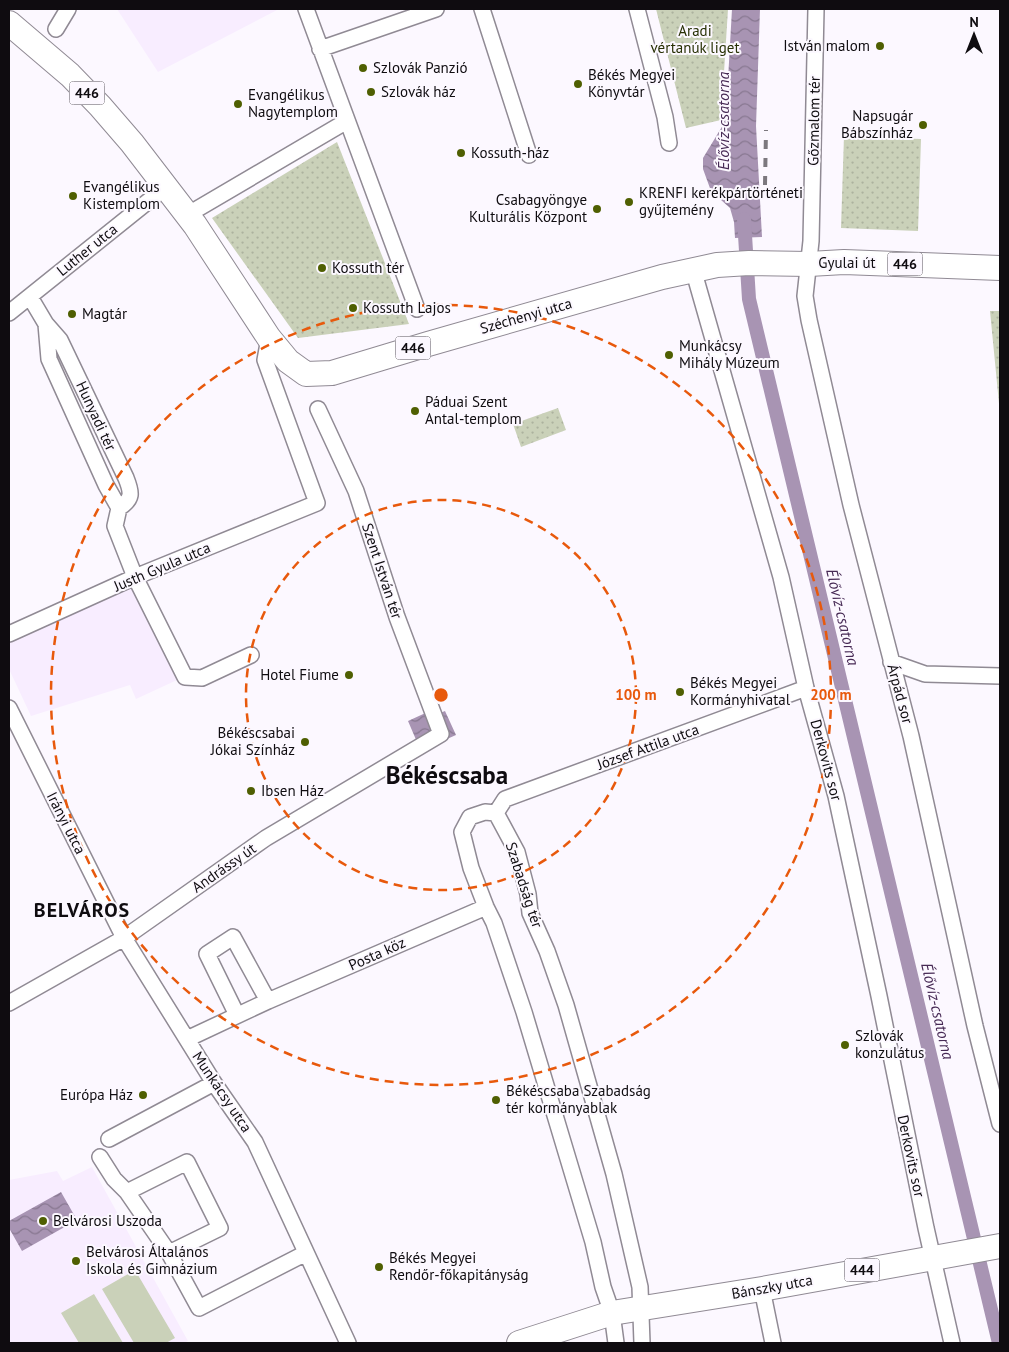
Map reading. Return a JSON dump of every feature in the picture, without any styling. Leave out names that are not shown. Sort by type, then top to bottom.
[{"type":"main road","name":"446","points":[[13,26],[70,75],[132,143],[187,215],[269,338]]},
{"type":"main road","name":"Gyulai út","points":[[693,269],[749,263],[809,264],[844,262],[1000,268]]},
{"type":"main road","name":"Széchenyi utca","points":[[269,338],[288,361],[306,374],[332,374],[428,344],[662,276],[693,269]]},
{"type":"main road","name":"444","points":[[942,1256],[1000,1246]]},
{"type":"main road","name":"Bánszky utca","points":[[612,1313],[762,1289],[942,1256]]},
{"type":"main road","name":"444","points":[[519,1343],[612,1313]]},
{"type":"street","points":[[56,29],[68,9]]},
{"type":"street","points":[[306,9],[416,310]]},
{"type":"street","points":[[320,49],[411,13],[436,9]]},
{"type":"street","points":[[482,9],[528,155]]},
{"type":"street","points":[[637,9],[669,143]]},
{"type":"street","name":"Gőzmalom tér","points":[[809,264],[816,9]]},
{"type":"street","points":[[187,215],[347,120]]},
{"type":"street","name":"Luther utca","points":[[9,313],[166,187]]},
{"type":"street","name":"Árpád sor","points":[[809,264],[805,296],[809,320],[851,505],[911,736],[975,1026],[1000,1124]]},
{"type":"street","name":"Derkovits sor","points":[[693,269],[781,577],[806,688],[838,806],[879,996],[942,1256],[952,1343]]},
{"type":"street","name":"Hunyadi tér","points":[[30,297],[46,324],[60,340],[126,478],[131,491],[127,503],[119,508]]},
{"type":"street","name":"Hunyadi tér","points":[[46,324],[49,359],[106,485],[119,508],[115,526],[135,577],[185,676],[202,678],[251,655]]},
{"type":"street","name":"Justh Gyula utca","points":[[9,634],[135,577],[316,502],[265,360],[269,338]]},
{"type":"street","name":"Szent István tér","points":[[318,410],[356,491],[396,617],[441,734]]},
{"type":"street","points":[[892,662],[925,674],[1000,676]]},
{"type":"street","name":"József Attila utca","points":[[496,812],[505,799],[806,688]]},
{"type":"street","name":"Irányi utca","points":[[9,708],[124,938]]},
{"type":"street","name":"Andrássy út","points":[[9,1003],[124,938],[266,838],[441,734]]},
{"type":"street","points":[[496,812],[485,812],[470,817],[462,832],[471,868],[494,923],[524,1012],[593,1242],[603,1287],[612,1313],[616,1343]]},
{"type":"street","name":"Szabadság tér","points":[[496,812],[517,852],[528,894],[530,913],[547,950],[569,1015],[614,1174],[640,1287],[642,1343]]},
{"type":"street","name":"Posta köz","points":[[187,1039],[268,1001],[486,907]]},
{"type":"street","points":[[237,1015],[207,954],[233,937],[268,1001]]},
{"type":"street","name":"Munkácsy utca","points":[[124,938],[214,1083],[255,1142],[348,1343]]},
{"type":"street","points":[[109,1139],[214,1083]]},
{"type":"street","points":[[100,1157],[169,1253],[199,1308],[306,1253]]},
{"type":"street","points":[[127,1192],[187,1162],[220,1228],[169,1253]]},
{"type":"street","points":[[762,1289],[773,1343]]},
{"type":"shaded area","points":[[117,9],[279,9],[158,72]]},
{"type":"shaded area","points":[[133,584],[177,680],[136,699],[130,685],[31,716],[9,669],[9,637]]},
{"type":"shaded area","name":"Belvárosi Általános Iskola és Gimnázium","points":[[92,1167],[188,1341],[184,1343],[9,1343],[9,1180],[57,1171],[63,1181]]},
{"type":"green space","name":"Aradi vértanúk liget","points":[[656,9],[728,9],[721,120],[686,128]]},
{"type":"green space","points":[[844,136],[921,139],[918,231],[841,228]]},
{"type":"green space","name":"Kossuth tér","points":[[337,142],[409,324],[298,338],[212,218]]},
{"type":"green space","points":[[990,311],[1000,311],[1000,414]]},
{"type":"green space","points":[[558,408],[566,430],[521,447],[513,424]]},
{"type":"green space","points":[[135,1270],[175,1338],[166,1343],[134,1343],[102,1289]]},
{"type":"green space","points":[[94,1294],[123,1343],[79,1343],[61,1313]]},
{"type":"water","points":[[732,9],[760,9],[756,126],[762,237],[735,238],[734,222],[730,208],[711,191],[703,169],[703,158],[723,125],[726,115]]},
{"type":"water","points":[[432,710],[435,715],[445,711],[456,735],[438,743],[417,742],[408,721]]},
{"type":"water","name":"Belvárosi Uszoda","points":[[61,1192],[77,1220],[22,1251],[9,1228],[9,1221]]},
{"type":"waterway","name":"Élővíz-csatorna","points":[[744,219],[749,299],[999,1343]]},
{"type":"railway","points":[[765,185],[766,130]]},
{"type":"place","name":"István malom","points":[[880,46]]},
{"type":"place","name":"Szlovák Panzió","points":[[363,68]]},
{"type":"place","name":"Békés Megyei Könyvtár","points":[[578,84]]},
{"type":"place","name":"Szlovák ház","points":[[371,92]]},
{"type":"place","name":"Evangélikus Nagytemplom","points":[[238,104]]},
{"type":"place","name":"Napsugár Bábszínház","points":[[923,125]]},
{"type":"place","name":"Kossuth-ház","points":[[461,153]]},
{"type":"place","name":"Evangélikus Kistemplom","points":[[73,196]]},
{"type":"place","name":"KRENFI kerékpártörténeti gyűjtemény","points":[[629,202]]},
{"type":"place","name":"Csabagyöngye Kulturális Központ","points":[[597,209]]},
{"type":"place","name":"Kossuth tér","points":[[322,268]]},
{"type":"place","name":"Kossuth Lajos","points":[[353,308]]},
{"type":"place","name":"Magtár","points":[[72,314]]},
{"type":"place","name":"Munkácsy Mihály Múzeum","points":[[669,355]]},
{"type":"place","name":"Páduai Szent Antal-templom","points":[[415,411]]},
{"type":"place","name":"Hotel Fiume","points":[[349,675]]},
{"type":"place","name":"Békés Megyei Kormányhivatal","points":[[680,692]]},
{"type":"place","name":"Békéscsabai Jókai Színház","points":[[305,742]]},
{"type":"place","name":"Ibsen Ház","points":[[251,791]]},
{"type":"place","name":"Szlovák konzulátus","points":[[845,1045]]},
{"type":"place","name":"Európa Ház","points":[[143,1095]]},
{"type":"place","name":"Békéscsaba Szabadság tér kormányablak","points":[[496,1100]]},
{"type":"place","name":"Belvárosi Uszoda","points":[[43,1221]]},
{"type":"place","name":"Belvárosi Általános Iskola és Gimnázium","points":[[76,1261]]},
{"type":"place","name":"Békés Megyei Rendőr-főkapitányság","points":[[379,1267]]},
{"type":"district","name":"Békéscsaba","points":[[447,775]]},
{"type":"district","name":"BELVÁROS","points":[[82,910]]}]
